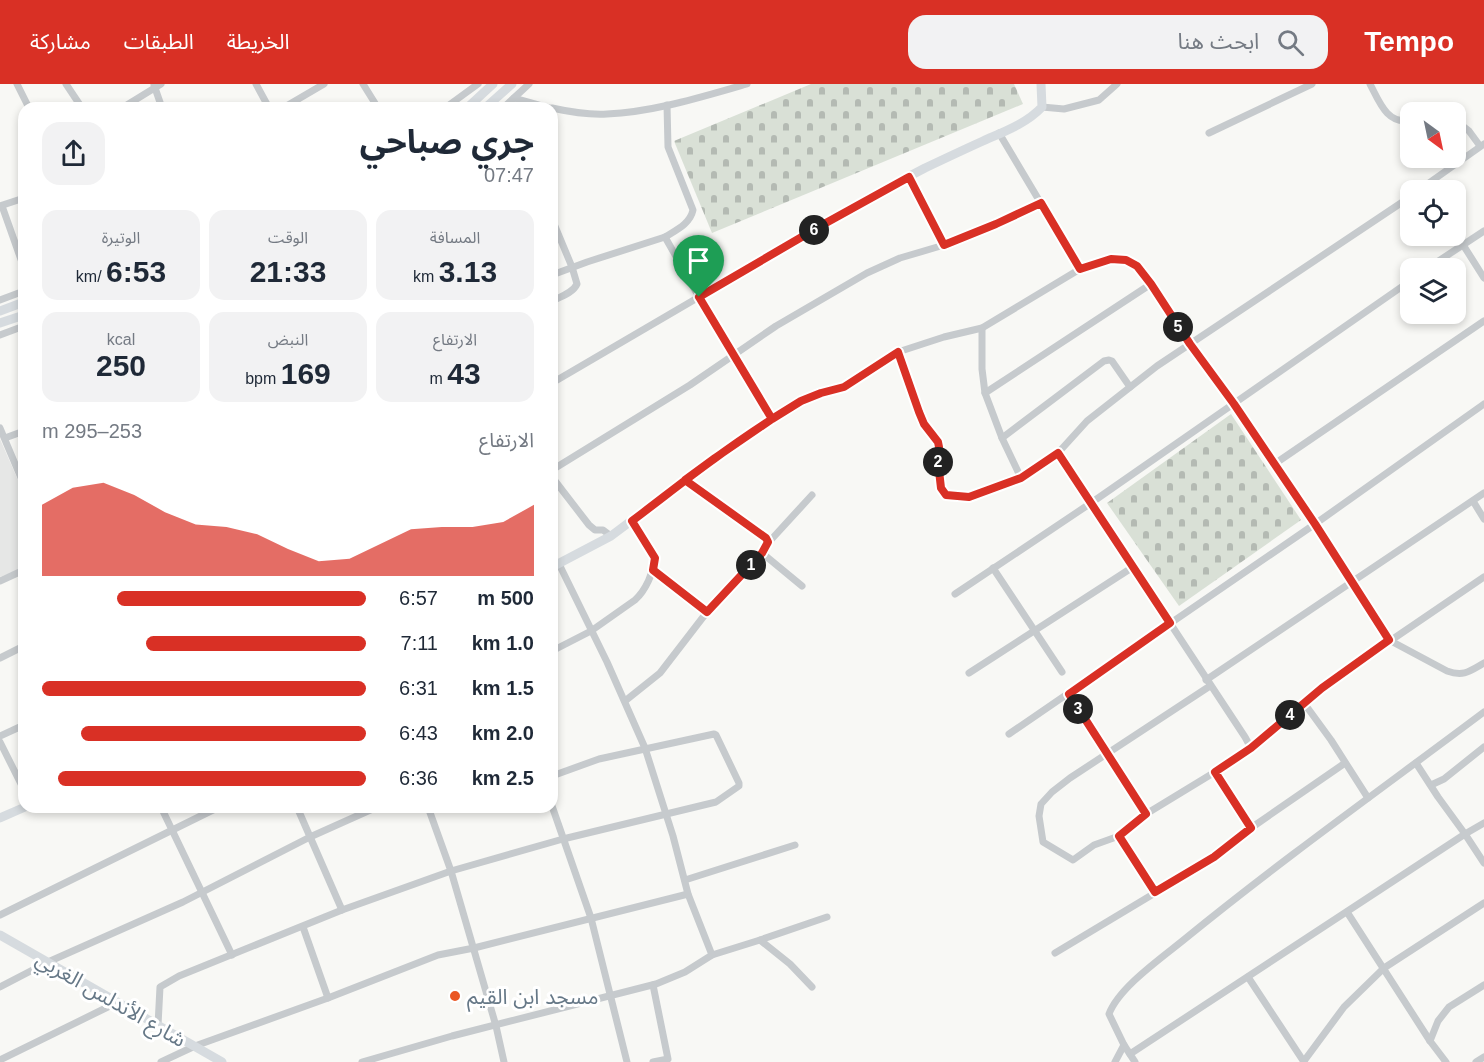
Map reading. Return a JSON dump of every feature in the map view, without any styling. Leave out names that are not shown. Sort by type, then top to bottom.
[{"type":"street","points":[[17,84],[26,102]]},
{"type":"street","points":[[66,84],[78,102]]},
{"type":"street","points":[[256,84],[266,102]]},
{"type":"street","points":[[293,102],[324,84]]},
{"type":"street","points":[[363,84],[374,102]]},
{"type":"street","points":[[453,102],[478,84]]},
{"type":"street","points":[[474,102],[494,84]]},
{"type":"street","points":[[492,102],[512,84]]},
{"type":"street","points":[[510,102],[529,84]]},
{"type":"street","points":[[558,109],[605,115],[641,111],[747,84]]},
{"type":"street","points":[[558,379],[824,224],[951,155],[1035,115],[1042,107],[1041,84]]},
{"type":"street","points":[[1042,107],[1064,109],[1099,100],[1117,84]]},
{"type":"street","points":[[1209,133],[1312,84]]},
{"type":"street","points":[[1370,84],[1388,114],[1400,120]]},
{"type":"street","points":[[131,102],[157,85],[161,102]]},
{"type":"street","points":[[514,98],[529,102]]},
{"type":"street","points":[[558,273],[665,237],[688,222],[692,216],[693,210],[668,147],[667,105]]},
{"type":"street","points":[[1438,180],[1482,145],[1466,129]]},
{"type":"street","points":[[999,133],[1080,269]]},
{"type":"street","points":[[909,177],[944,245]]},
{"type":"street","points":[[18,200],[1,206],[18,252]]},
{"type":"street","points":[[558,466],[690,385],[776,326],[867,273],[900,258],[944,245],[1041,203]]},
{"type":"street","points":[[898,352],[924,424],[938,442],[938,462],[943,493],[969,497],[1021,478],[1058,453],[1087,421],[1130,387],[1400,203]]},
{"type":"street","points":[[1466,242],[1484,231]]},
{"type":"street","points":[[558,233],[577,284],[576,288],[558,298]]},
{"type":"street","points":[[665,237],[772,419]]},
{"type":"street","points":[[1442,258],[1459,246]]},
{"type":"street","points":[[1463,246],[1484,278]]},
{"type":"street","points":[[558,564],[611,536],[715,458],[801,401],[844,387],[898,352],[982,328],[1080,269],[1111,259],[1126,260],[1137,266],[1151,284],[1315,524],[1389,640],[1457,674],[1466,673],[1484,663]]},
{"type":"street","points":[[985,393],[1151,284]]},
{"type":"street","points":[[955,594],[1400,288]]},
{"type":"street","points":[[0,300],[18,293]]},
{"type":"street","points":[[0,310],[18,304]]},
{"type":"street","points":[[0,323],[18,317]]},
{"type":"street","points":[[1273,465],[1484,321]]},
{"type":"street","points":[[0,335],[18,328]]},
{"type":"street","points":[[982,328],[982,369],[985,393],[1002,438],[1021,478]]},
{"type":"street","points":[[1002,438],[1104,361],[1112,361],[1130,387]]},
{"type":"street","points":[[1009,734],[1315,524],[1484,404]]},
{"type":"street","points":[[0,428],[18,469]]},
{"type":"street","points":[[5,438],[18,433]]},
{"type":"street","points":[[1058,453],[1251,748]]},
{"type":"street","points":[[685,480],[766,538],[768,542]]},
{"type":"street","points":[[558,485],[589,525],[611,536]]},
{"type":"street","points":[[1483,580],[1389,640],[1322,688],[1251,748],[1146,814],[1119,836],[1094,845],[1074,860],[1043,842],[1039,816],[1041,804],[1052,792],[1352,582],[1484,493]]},
{"type":"street","points":[[625,701],[660,673],[707,612],[812,495]]},
{"type":"street","points":[[1473,501],[1484,519]]},
{"type":"street","points":[[558,648],[591,631],[639,598],[653,570],[655,558],[632,521]]},
{"type":"street","points":[[762,553],[802,586]]},
{"type":"street","points":[[969,673],[1133,567]]},
{"type":"street","points":[[993,568],[1062,672]]},
{"type":"street","points":[[653,570],[707,612]]},
{"type":"street","points":[[558,571],[591,631],[645,748],[688,894],[712,955]]},
{"type":"street","points":[[0,581],[18,573]]},
{"type":"street","points":[[0,658],[18,649]]},
{"type":"street","points":[[1069,694],[1146,814]]},
{"type":"street","points":[[1304,703],[1368,798]]},
{"type":"street","points":[[1135,1062],[1109,1014],[1113,1004],[1130,984],[1224,907],[1484,712]]},
{"type":"street","points":[[0,736],[18,728]]},
{"type":"street","points":[[158,1025],[159,990],[163,984],[179,976],[342,910],[451,872],[562,839],[719,801],[739,786],[715,734],[593,761],[558,774]]},
{"type":"street","points":[[0,742],[18,778]]},
{"type":"street","points":[[1431,785],[1444,779],[1484,747]]},
{"type":"street","points":[[1056,953],[1214,857],[1251,828],[1345,763]]},
{"type":"street","points":[[1416,763],[1484,863]]},
{"type":"street","points":[[1215,772],[1251,828]]},
{"type":"street","points":[[0,818],[18,810]]},
{"type":"street","points":[[164,813],[232,955]]},
{"type":"street","points":[[0,915],[206,813]]},
{"type":"street","points":[[300,813],[342,910]]},
{"type":"street","points":[[0,987],[48,962],[175,906],[310,837],[364,813]]},
{"type":"street","points":[[430,813],[474,948],[504,1062]]},
{"type":"street","points":[[554,813],[591,918],[627,1062]]},
{"type":"street","points":[[1130,1054],[1484,823]]},
{"type":"street","points":[[1119,836],[1155,892]]},
{"type":"street","points":[[685,880],[795,845]]},
{"type":"street","points":[[161,1062],[195,1046],[438,955],[688,894]]},
{"type":"street","points":[[1248,977],[1304,1061],[1344,1007],[1384,968],[1484,903]]},
{"type":"street","points":[[1347,912],[1446,1062]]},
{"type":"street","points":[[362,1062],[452,1036],[653,985],[685,972],[712,955],[827,917]]},
{"type":"street","points":[[303,927],[328,998]]},
{"type":"street","name":"شارع الأندلس الغربي","points":[[0,935],[222,1062]]},
{"type":"street","points":[[760,940],[790,964],[812,987]]},
{"type":"street","points":[[653,985],[668,1060],[653,1062]]},
{"type":"street","points":[[1430,1041],[1438,1021],[1449,1007],[1484,985]]},
{"type":"street","points":[[0,1060],[118,1002]]},
{"type":"street","points":[[1115,1062],[1124,1045]]},
{"type":"street","points":[[1476,1062],[1484,1057]]},
{"type":"shaded area","points":[[0,439],[18,480],[18,570],[0,577]]},
{"type":"green space","points":[[811,84],[1014,84],[1023,104],[712,233],[674,141]]},
{"type":"green space","points":[[1231,414],[1301,520],[1179,606],[1107,503]]},
{"type":"place","name":"مسجد ابن القيم","points":[[455,996]]},
{"type":"route","points":[[699,297],[772,419],[715,458],[685,480],[632,521],[655,558],[653,570],[707,612],[762,553],[768,542],[766,538],[685,480],[801,401],[844,387],[898,352],[924,424],[938,442],[941,488],[946,495],[969,497],[1021,478],[1058,453],[1170,623],[1069,694],[1146,814],[1119,836],[1155,892],[1214,857],[1251,828],[1215,772],[1251,748],[1322,688],[1389,640],[1315,524],[1137,266],[1126,260],[1111,259],[1080,269],[1041,203],[944,245],[909,177],[699,297]]}]
